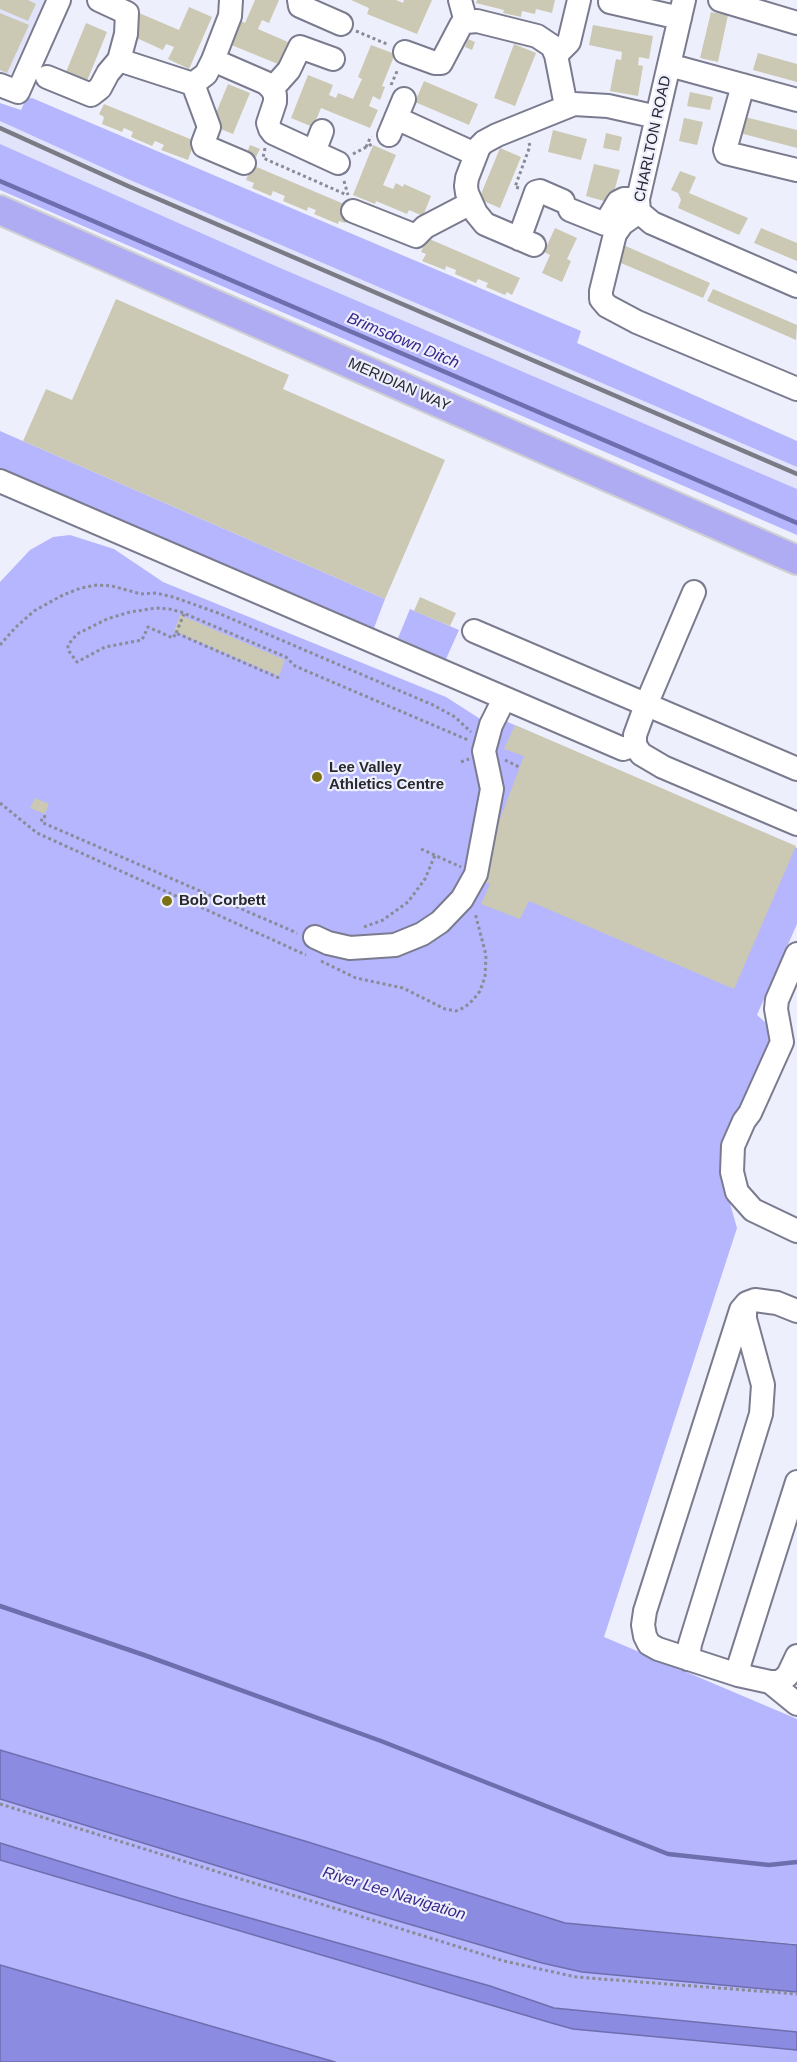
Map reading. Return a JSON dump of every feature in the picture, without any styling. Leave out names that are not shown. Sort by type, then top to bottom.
[{"type":"main road","name":"MERIDIAN WAY","points":[[0,210],[797,560]]},
{"type":"street","points":[[9,88],[59,0]]},
{"type":"street","points":[[47,77],[91,95],[100,88],[108,73],[119,60],[126,34],[127,13],[99,0]]},
{"type":"street","points":[[193,84],[206,74],[213,60],[230,16],[231,0]]},
{"type":"street","points":[[299,0],[300,6],[341,24]]},
{"type":"street","points":[[460,0],[466,22]]},
{"type":"street","points":[[556,55],[568,42],[579,0]]},
{"type":"street","points":[[720,0],[797,23]]},
{"type":"street","points":[[610,2],[682,9]]},
{"type":"street","name":"CHARLTON ROAD","points":[[682,9],[638,206],[652,223],[797,286]]},
{"type":"street","points":[[405,52],[441,63],[461,26],[466,22],[477,21],[537,36],[552,46],[556,55],[566,106]]},
{"type":"street","points":[[272,89],[289,70],[300,47],[333,59]]},
{"type":"street","points":[[119,60],[193,84]]},
{"type":"street","points":[[213,60],[266,83],[272,89],[275,102],[268,123],[273,133],[318,142],[338,163]]},
{"type":"street","points":[[669,64],[797,100]]},
{"type":"street","points":[[193,84],[209,127],[204,146],[244,163]]},
{"type":"street","points":[[743,85],[724,150],[726,153],[797,170]]},
{"type":"street","points":[[657,117],[589,104],[566,106],[484,142],[475,154],[466,186],[471,203],[485,224],[526,242],[536,192],[540,191],[605,224],[618,202],[624,200],[638,206],[615,234],[601,291],[601,299],[607,306],[638,322],[797,389]]},
{"type":"street","points":[[396,117],[475,154]]},
{"type":"street","points":[[351,203],[416,236],[425,227],[471,203]]},
{"type":"street","points":[[0,481],[623,749],[635,745]]},
{"type":"street","points":[[694,592],[646,705],[635,735],[635,745],[641,754],[663,767],[797,824]]},
{"type":"street","points":[[474,631],[797,769]]},
{"type":"street","points":[[315,937],[328,943],[350,948],[395,945],[422,934],[440,922],[457,905],[476,874],[492,789],[483,751],[491,725],[504,699]]},
{"type":"street","points":[[797,954],[777,1000],[776,1009],[782,1042],[733,1146],[732,1172],[737,1192],[753,1210],[797,1231]]},
{"type":"street","points":[[797,1311],[777,1303],[755,1300],[747,1303],[741,1310],[645,1611],[643,1625],[649,1644],[658,1649],[738,1675],[770,1682],[780,1682],[788,1676],[797,1656]]},
{"type":"street","points":[[688,1659],[690,1644],[761,1414],[763,1385],[745,1319],[744,1306]]},
{"type":"street","points":[[738,1675],[740,1662],[797,1482]]},
{"type":"street","points":[[770,1682],[797,1704]]},
{"type":"path","points":[[341,24],[405,52]]},
{"type":"path","points":[[524,124],[530,146],[515,186],[534,195]]},
{"type":"path","points":[[270,129],[263,158],[351,203]]},
{"type":"path","points":[[0,645],[33,611],[63,594],[81,588],[97,585],[112,586],[141,594],[156,593],[218,613],[433,705],[455,717],[475,737]]},
{"type":"path","points":[[184,614],[174,639],[148,627],[142,640],[105,647],[77,662],[68,650],[68,645],[77,634],[107,619],[130,612],[156,608],[170,609],[184,614],[286,657],[295,666],[473,742]]},
{"type":"path","points":[[176,633],[279,678]]},
{"type":"path","points":[[461,762],[468,759]]},
{"type":"path","points":[[0,803],[37,833],[356,978],[403,988],[445,1009],[456,1011],[465,1007],[480,991],[485,977],[486,955],[472,904]]},
{"type":"path","points":[[46,817],[43,816],[40,822],[314,940],[315,937]]},
{"type":"path","points":[[422,849],[468,870]]},
{"type":"path","points":[[361,928],[383,920],[408,902],[425,879],[435,855]]},
{"type":"path","points":[[0,1804],[504,1961],[576,1977],[797,1994]]},
{"type":"shaded area","points":[[0,0],[45,0],[0,96]]},
{"type":"shaded area","points":[[32,98],[581,331],[577,343],[797,441],[797,467],[130,180],[0,121],[0,103],[21,110],[26,99]]},
{"type":"shaded area","points":[[0,121],[130,180],[797,467],[797,489],[278,267],[0,144]]},
{"type":"shaded area","points":[[0,144],[278,267],[797,489],[797,535],[0,190]]},
{"type":"shaded area","points":[[0,431],[385,599],[374,628],[0,468]]},
{"type":"shaded area","points":[[70,535],[114,549],[163,582],[446,697],[485,722],[503,720],[797,848],[797,924],[757,1015],[766,1023],[773,1036],[721,1172],[737,1228],[604,1637],[797,1719],[797,1944],[565,1923],[308,1842],[0,1750],[0,582],[30,550],[53,537]]},
{"type":"shaded area","points":[[410,609],[459,630],[446,659],[398,638]]},
{"type":"shaded area","points":[[0,1799],[542,1963],[582,1972],[797,1992],[797,2032],[554,2008],[490,1986],[179,1898],[0,1843]]},
{"type":"shaded area","points":[[0,1860],[573,2029],[797,2050],[797,2062],[335,2062],[0,1965]]},
{"type":"water","name":"River Lee Navigation","points":[[0,1750],[308,1842],[565,1923],[797,1945],[797,1992],[582,1972],[542,1963],[364,1911],[0,1799]]},
{"type":"water","points":[[0,1843],[179,1898],[490,1986],[554,2008],[797,2032],[797,2050],[573,2029],[0,1860]]},
{"type":"water","points":[[0,1965],[335,2062],[0,2062]]},
{"type":"building","points":[[0,0],[28,0],[36,4],[28,21],[0,9]]},
{"type":"building","points":[[255,0],[279,0],[269,23],[262,20],[258,29],[288,42],[278,64],[229,44],[239,20],[245,23]]},
{"type":"building","points":[[351,0],[396,0],[403,3],[404,0],[432,0],[417,34],[367,14],[369,8]]},
{"type":"building","points":[[477,0],[555,0],[552,13],[536,9],[535,14],[522,11],[521,17],[476,3]]},
{"type":"building","points":[[189,7],[212,17],[189,69],[168,59],[174,47],[166,44],[163,50],[130,35],[139,13],[179,30]]},
{"type":"building","points":[[711,12],[728,15],[718,62],[700,58]]},
{"type":"building","points":[[0,13],[29,25],[7,73],[0,70]]},
{"type":"building","points":[[86,23],[107,32],[87,81],[66,72]]},
{"type":"building","points":[[593,25],[653,36],[649,59],[639,57],[638,65],[643,66],[638,96],[610,91],[616,59],[621,60],[622,52],[589,45]]},
{"type":"building","points":[[468,39],[475,42],[472,50],[465,47]]},
{"type":"building","points":[[514,44],[536,53],[515,106],[494,98]]},
{"type":"building","points":[[371,45],[395,54],[382,86],[385,87],[380,100],[373,96],[369,106],[378,110],[370,128],[321,108],[313,127],[291,118],[308,75],[333,85],[329,95],[336,98],[338,93],[353,99],[362,79],[358,77]]},
{"type":"building","points":[[758,53],[797,64],[797,82],[753,70]]},
{"type":"building","points":[[424,81],[478,104],[469,125],[415,102]]},
{"type":"building","points":[[228,84],[250,93],[233,134],[211,125]]},
{"type":"building","points":[[690,92],[713,97],[710,110],[687,106]]},
{"type":"building","points":[[104,104],[195,141],[188,160],[161,150],[164,145],[155,141],[152,146],[131,137],[133,132],[124,128],[122,132],[102,124],[104,117],[99,114]]},
{"type":"building","points":[[741,116],[797,130],[797,148],[736,132]]},
{"type":"building","points":[[684,118],[703,122],[697,145],[679,141]]},
{"type":"building","points":[[553,130],[587,139],[581,160],[548,152]]},
{"type":"building","points":[[606,133],[622,137],[619,151],[603,148]]},
{"type":"building","points":[[250,145],[260,149],[256,157],[247,153]]},
{"type":"building","points":[[373,145],[396,155],[383,185],[393,189],[396,183],[403,187],[404,184],[431,196],[423,216],[409,210],[407,214],[376,201],[375,204],[353,195]]},
{"type":"building","points":[[500,148],[521,157],[500,208],[479,199]]},
{"type":"building","points":[[594,164],[620,170],[611,203],[586,196]]},
{"type":"building","points":[[252,165],[351,207],[345,223],[339,221],[338,224],[314,214],[316,210],[308,207],[307,211],[283,201],[285,196],[273,191],[271,196],[252,188],[254,183],[246,180]]},
{"type":"building","points":[[680,171],[696,177],[689,193],[748,218],[739,235],[678,208],[681,200],[678,193],[671,190]]},
{"type":"building","points":[[555,228],[577,238],[567,259],[571,261],[562,282],[542,273],[550,255],[544,252]]},
{"type":"building","points":[[761,228],[797,243],[797,261],[754,243]]},
{"type":"building","points":[[427,238],[520,278],[512,295],[507,292],[505,295],[486,287],[488,283],[478,279],[476,283],[455,274],[456,270],[446,266],[445,270],[422,261],[426,254],[421,252]]},
{"type":"building","points":[[621,244],[710,283],[703,298],[614,260]]},
{"type":"building","points":[[713,289],[797,325],[796,340],[707,301]]},
{"type":"building","points":[[116,299],[289,375],[283,389],[445,460],[385,599],[23,441],[46,389],[72,400]]},
{"type":"building","points":[[420,597],[456,613],[450,626],[414,611]]},
{"type":"building","points":[[180,615],[285,660],[279,676],[174,631]]},
{"type":"building","points":[[515,725],[796,846],[734,989],[529,901],[520,919],[481,904],[490,884],[482,881],[498,824],[524,756],[504,749]]},
{"type":"building","points":[[35,798],[49,804],[45,814],[30,808]]},
{"type":"waterway","name":"Brimsdown Ditch","points":[[0,181],[797,523]]},
{"type":"waterway","points":[[0,1606],[144,1655],[381,1741],[668,1854],[769,1865],[797,1862]]},
{"type":"railway","points":[[0,128],[128,186],[797,474]]},
{"type":"place","name":"Lee Valley Athletics Centre","points":[[317,777]]},
{"type":"place","name":"Bob Corbett","points":[[167,901]]}]
